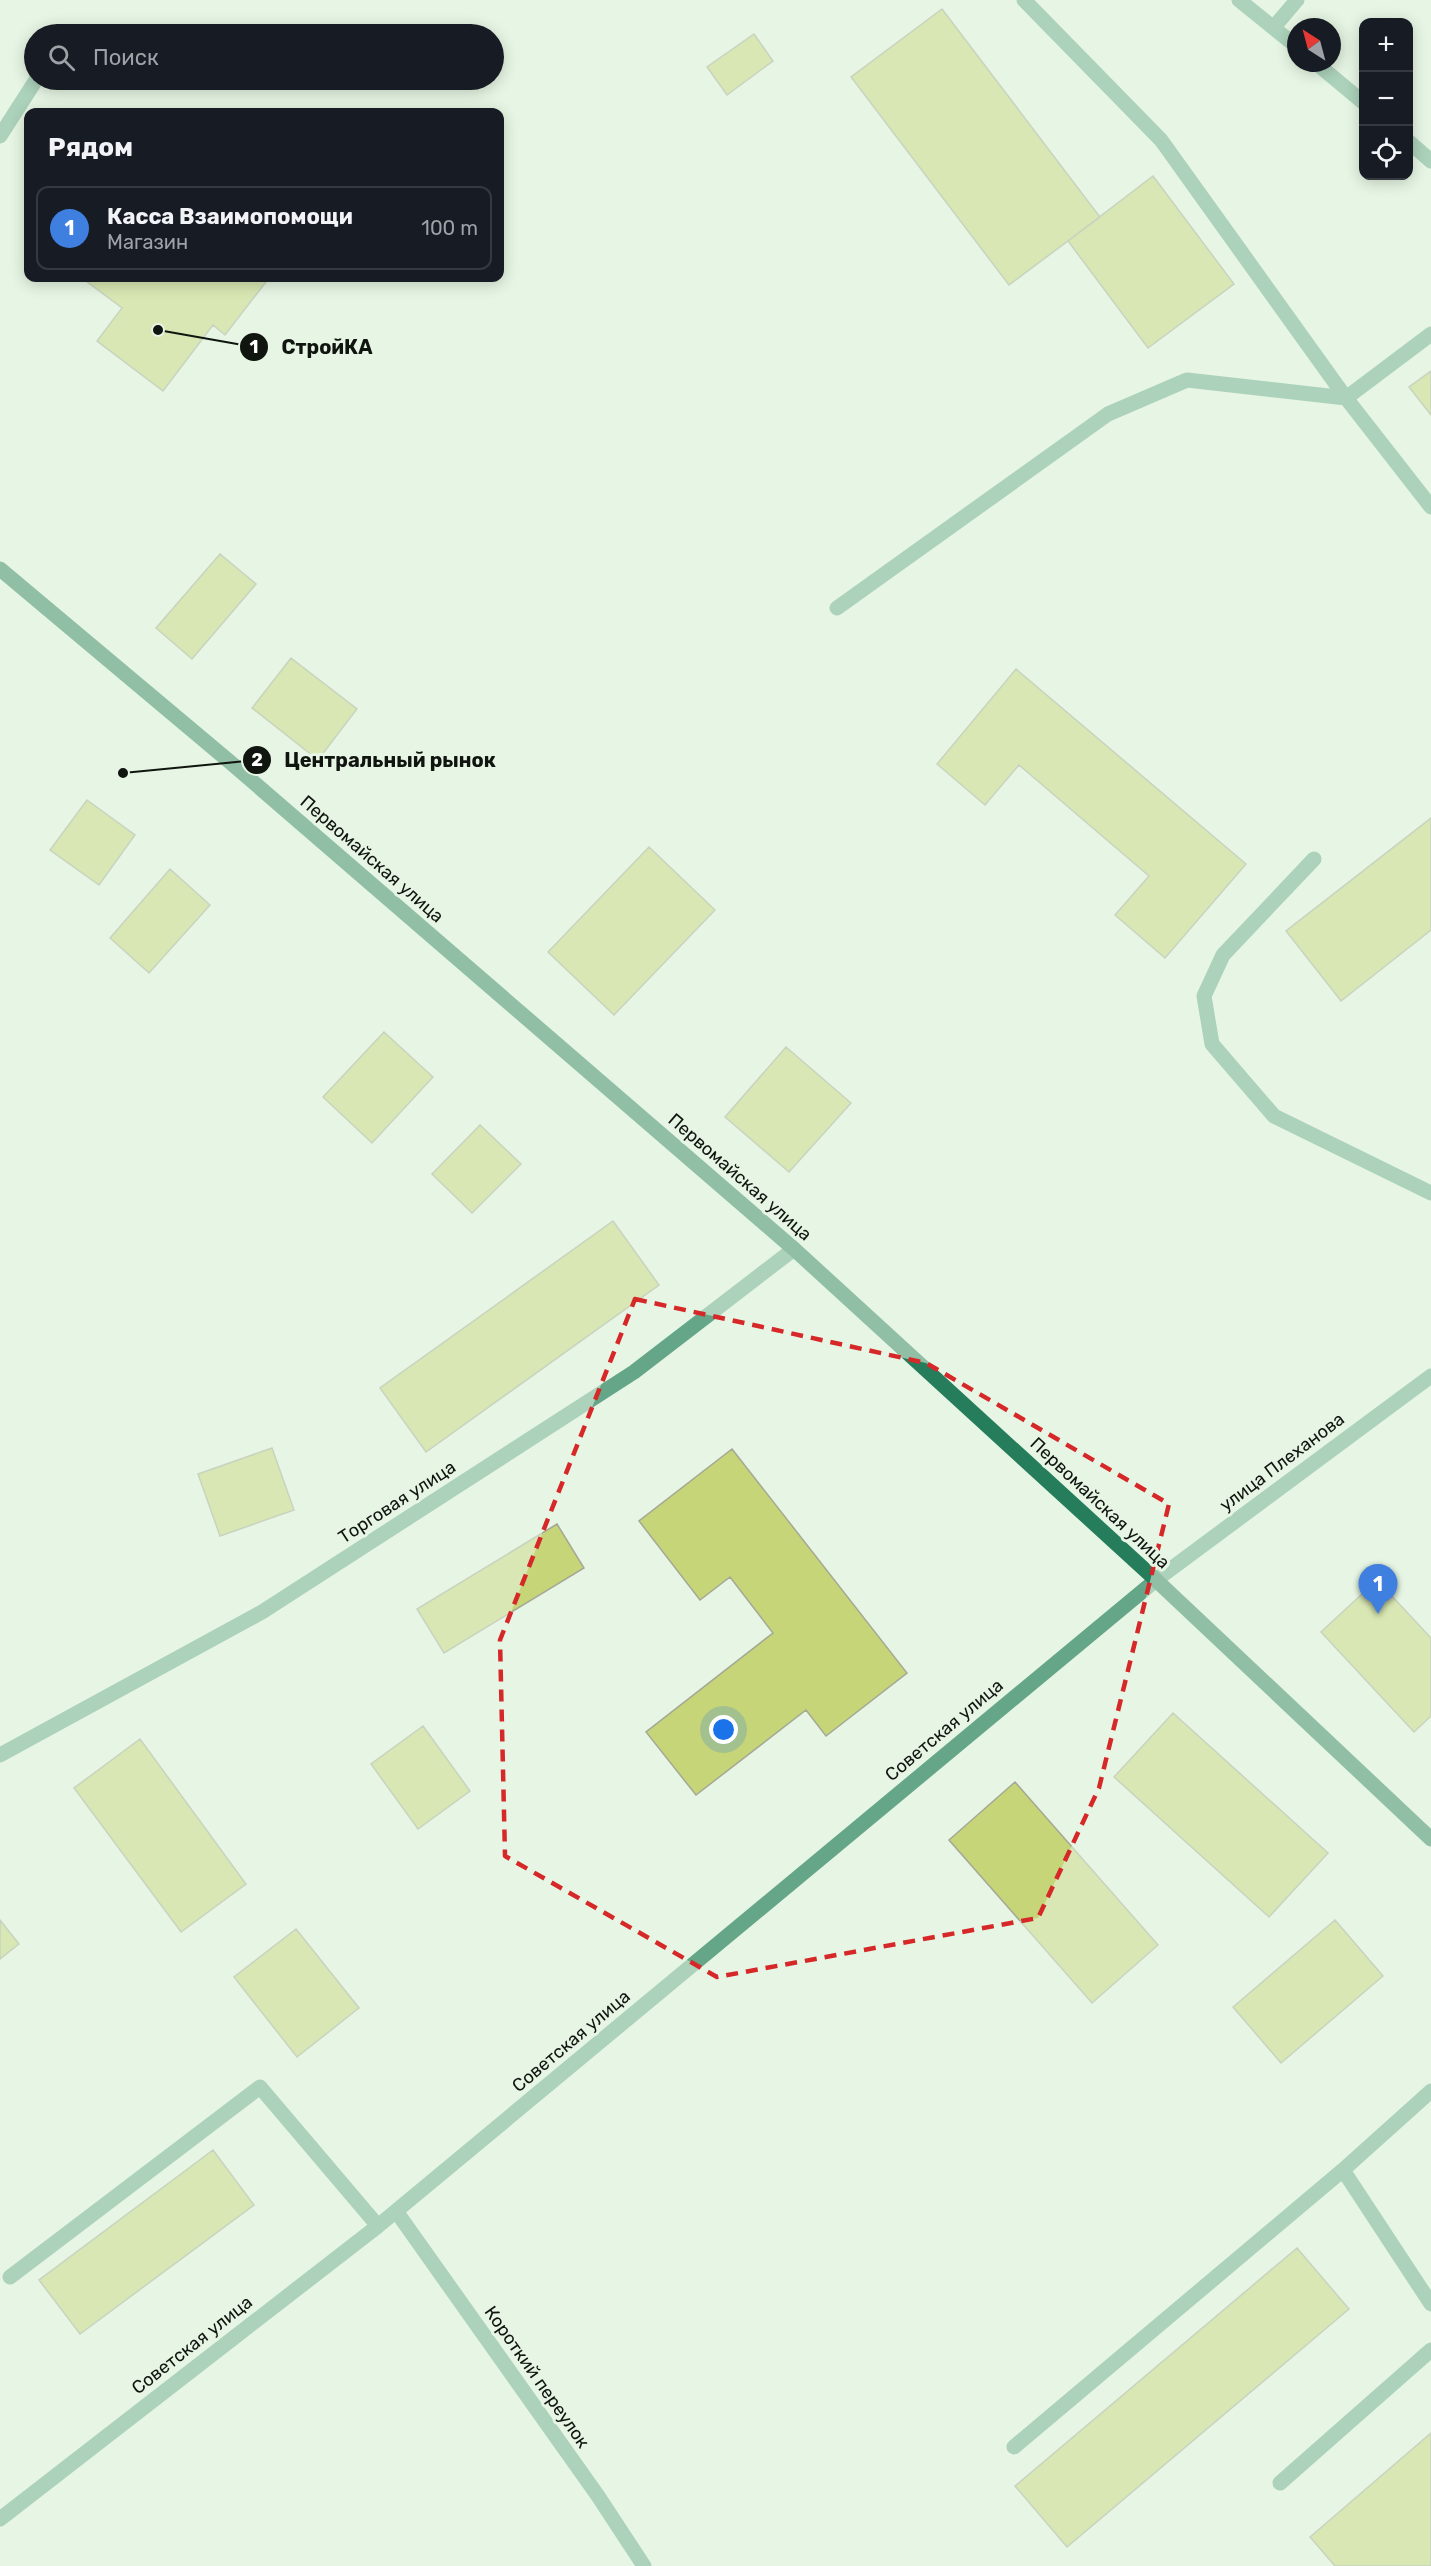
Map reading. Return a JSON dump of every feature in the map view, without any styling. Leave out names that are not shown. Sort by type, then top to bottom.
[{"type":"main road","name":"Первомайская улица","points":[[0,569],[230,762],[794,1249],[1156,1580],[1431,1839]]},
{"type":"street","points":[[1024,0],[1161,140],[1346,398],[1431,507]]},
{"type":"street","points":[[1239,0],[1287,38]]},
{"type":"street","points":[[1274,27],[1297,0]]},
{"type":"street","points":[[1327,72],[1359,99]]},
{"type":"street","points":[[0,136],[30,90]]},
{"type":"street","points":[[1413,145],[1431,160]]},
{"type":"street","points":[[837,608],[1108,414],[1187,380],[1346,398],[1431,334]]},
{"type":"street","points":[[1314,859],[1223,955],[1204,996],[1212,1044],[1274,1116],[1431,1192]]},
{"type":"street","name":"Торговая улица","points":[[0,1755],[262,1612],[634,1372],[794,1249]]},
{"type":"street","name":"улица Плеханова","points":[[1156,1580],[1431,1376]]},
{"type":"street","name":"Советская улица","points":[[0,2519],[378,2226],[1156,1580]]},
{"type":"street","points":[[10,2277],[260,2087],[378,2226]]},
{"type":"street","points":[[1014,2447],[1343,2170],[1431,2091]]},
{"type":"street","points":[[1343,2170],[1431,2304]]},
{"type":"street","name":"Короткий переулок","points":[[396,2211],[644,2566]]},
{"type":"street","points":[[1280,2483],[1431,2350]]},
{"type":"highlighted area","points":[[635,1299],[926,1363],[1169,1504],[1099,1788],[1038,1918],[717,1977],[505,1856],[500,1640]]},
{"type":"building","points":[[942,9],[1100,217],[1009,285],[851,77]]},
{"type":"building","points":[[754,34],[773,61],[727,95],[707,67]]},
{"type":"building","points":[[1153,176],[1234,284],[1148,348],[1068,241]]},
{"type":"building","points":[[87,282],[266,282],[225,335],[213,325],[163,391],[97,341],[122,308]]},
{"type":"building","points":[[1431,371],[1431,415],[1409,387]]},
{"type":"building","points":[[220,554],[256,584],[192,659],[156,628]]},
{"type":"building","points":[[291,658],[357,709],[318,760],[252,708]]},
{"type":"building","points":[[1016,669],[1246,864],[1165,958],[1115,915],[1149,876],[1019,765],[985,805],[937,764]]},
{"type":"building","points":[[87,800],[135,835],[99,885],[50,850]]},
{"type":"building","points":[[1431,818],[1431,930],[1341,1001],[1286,931]]},
{"type":"building","points":[[649,847],[715,910],[614,1015],[548,952]]},
{"type":"building","points":[[170,869],[210,905],[149,973],[110,938]]},
{"type":"building","points":[[384,1032],[433,1077],[372,1143],[323,1097]]},
{"type":"building","points":[[786,1047],[851,1103],[789,1172],[725,1117]]},
{"type":"building","points":[[480,1125],[521,1164],[472,1213],[432,1174]]},
{"type":"building","points":[[613,1221],[659,1285],[426,1452],[380,1388]]},
{"type":"building","points":[[272,1448],[294,1510],[220,1536],[198,1474]]},
{"type":"building","points":[[732,1449],[907,1673],[826,1736],[806,1710],[696,1795],[646,1732],[773,1633],[730,1577],[700,1600],[639,1521]]},
{"type":"building","points":[[557,1524],[584,1568],[444,1653],[417,1609]]},
{"type":"building","points":[[1377,1580],[1431,1638],[1431,1716],[1414,1732],[1321,1632]]},
{"type":"building","points":[[1173,1713],[1328,1853],[1269,1917],[1114,1777]]},
{"type":"building","points":[[423,1726],[470,1791],[418,1829],[371,1764]]},
{"type":"building","points":[[140,1739],[246,1884],[181,1932],[74,1788]]},
{"type":"building","points":[[1015,1782],[1158,1945],[1092,2003],[949,1840]]},
{"type":"building","points":[[0,1920],[19,1944],[0,1959]]},
{"type":"building","points":[[1335,1920],[1383,1976],[1281,2063],[1233,2007]]},
{"type":"building","points":[[296,1929],[359,2008],[297,2057],[234,1977]]},
{"type":"building","points":[[213,2150],[254,2205],[80,2334],[39,2280]]},
{"type":"building","points":[[1297,2248],[1349,2309],[1067,2547],[1015,2486]]},
{"type":"building","points":[[1431,2433],[1431,2566],[1335,2566],[1310,2537]]},
{"type":"place","name":"СтройКА","points":[[158,330]]},
{"type":"place","name":"Центральный рынок","points":[[123,773]]},
{"type":"place","name":"Касса Взаимопомощи","points":[[1378,1614]]}]
